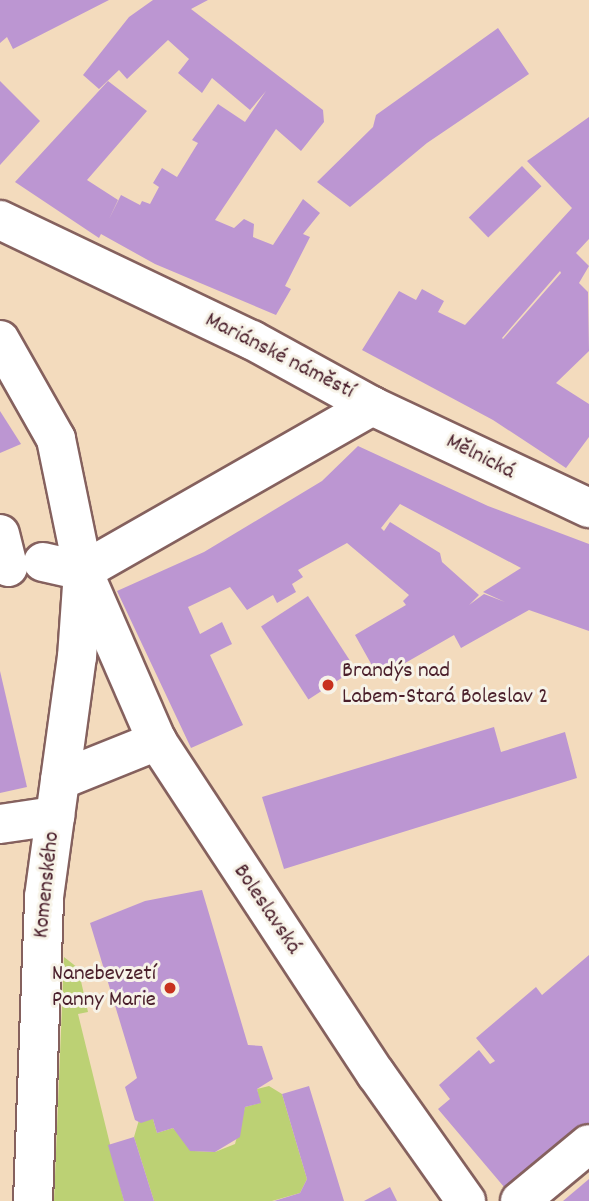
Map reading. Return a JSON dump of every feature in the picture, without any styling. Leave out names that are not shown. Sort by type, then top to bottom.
[{"type":"street","name":"Mariánské náměstí","points":[[0,220],[252,340],[372,406],[89,587]]},
{"type":"street","points":[[0,340],[56,439],[89,587]]},
{"type":"street","name":"Mělnická","points":[[372,406],[589,508]]},
{"type":"street","points":[[17,555],[89,587]]},
{"type":"street","name":"Boleslavská","points":[[89,587],[156,741],[361,1051],[467,1201]]},
{"type":"street","name":"Komenského","points":[[33,1201],[44,897],[89,587]]},
{"type":"street","points":[[0,824],[58,798],[156,741]]},
{"type":"street","points":[[520,1201],[589,1144]]},
{"type":"green space","points":[[64,957],[78,968],[88,1012],[78,1014],[124,1201],[54,1201]]},
{"type":"green space","points":[[269,1086],[282,1094],[307,1179],[300,1193],[272,1201],[154,1201],[134,1137],[139,1120],[153,1119],[157,1133],[173,1128],[194,1151],[215,1152],[235,1144],[245,1107],[260,1103],[257,1089]]},
{"type":"building","points":[[0,0],[109,0],[13,49],[7,37],[0,43]]},
{"type":"building","points":[[153,0],[208,0],[191,9],[323,110],[324,122],[301,151],[276,129],[215,220],[234,228],[244,219],[254,224],[253,237],[273,245],[303,199],[320,213],[303,234],[310,237],[285,286],[291,289],[276,315],[155,264],[101,234],[99,238],[15,182],[108,81],[147,111],[87,180],[118,200],[109,219],[121,195],[140,205],[142,201],[150,204],[159,187],[153,183],[162,168],[177,177],[198,143],[192,140],[218,104],[245,122],[266,91],[250,110],[212,78],[202,93],[178,73],[189,59],[168,40],[127,79],[119,70],[99,89],[83,75],[129,17]]},
{"type":"building","points":[[498,28],[529,74],[427,143],[350,207],[317,182],[373,127],[376,115]]},
{"type":"building","points":[[0,81],[40,121],[0,165]]},
{"type":"building","points":[[589,117],[589,239],[576,253],[589,266],[579,283],[588,292],[589,351],[556,383],[589,404],[589,437],[566,468],[493,420],[362,350],[399,291],[416,300],[422,289],[444,301],[438,312],[465,325],[572,208],[527,161]],"holes":[[[560,271],[561,273],[503,339]]]},
{"type":"building","points":[[522,166],[541,186],[488,238],[469,217]]},
{"type":"building","points":[[0,411],[21,444],[0,453]]},
{"type":"building","points":[[358,446],[488,506],[589,544],[589,631],[529,610],[461,648],[454,635],[379,678],[355,635],[406,605],[403,601],[409,595],[347,543],[298,570],[303,577],[292,584],[296,592],[277,603],[273,595],[247,610],[230,587],[188,607],[200,634],[222,622],[232,644],[210,655],[243,725],[191,748],[117,591],[204,552],[322,481]],"holes":[[[400,504],[521,568],[483,592],[505,602],[484,594],[469,605],[479,595],[442,562],[440,553],[390,522],[384,531],[381,528]]]},
{"type":"building","points":[[308,596],[355,669],[308,699],[261,626]]},
{"type":"building","points":[[0,671],[27,787],[0,793]]},
{"type":"building","points":[[494,727],[501,752],[565,732],[577,778],[284,869],[262,797]]},
{"type":"building","name":"Nanebevzetí Panny Marie","points":[[202,890],[248,1045],[262,1046],[273,1079],[257,1089],[261,1103],[245,1107],[240,1137],[215,1152],[190,1151],[173,1128],[157,1133],[153,1119],[141,1123],[135,1120],[125,1087],[137,1078],[90,923],[145,901]]},
{"type":"building","points":[[589,955],[589,1127],[510,1194],[438,1109],[450,1099],[439,1085],[479,1050],[490,1064],[495,1061],[476,1038],[536,987],[542,995]]},
{"type":"building","points":[[309,1086],[344,1201],[274,1201],[300,1193],[307,1179],[282,1094]]},
{"type":"building","points":[[134,1137],[154,1201],[124,1201],[108,1145]]},
{"type":"building","points":[[589,1179],[589,1201],[563,1201]]},
{"type":"building","points":[[390,1187],[397,1201],[364,1201]]},
{"type":"place","name":"Brandýs nad Labem-Stará Boleslav 2","points":[[328,685]]},
{"type":"place","name":"Nanebevzetí Panny Marie","points":[[170,988]]}]
